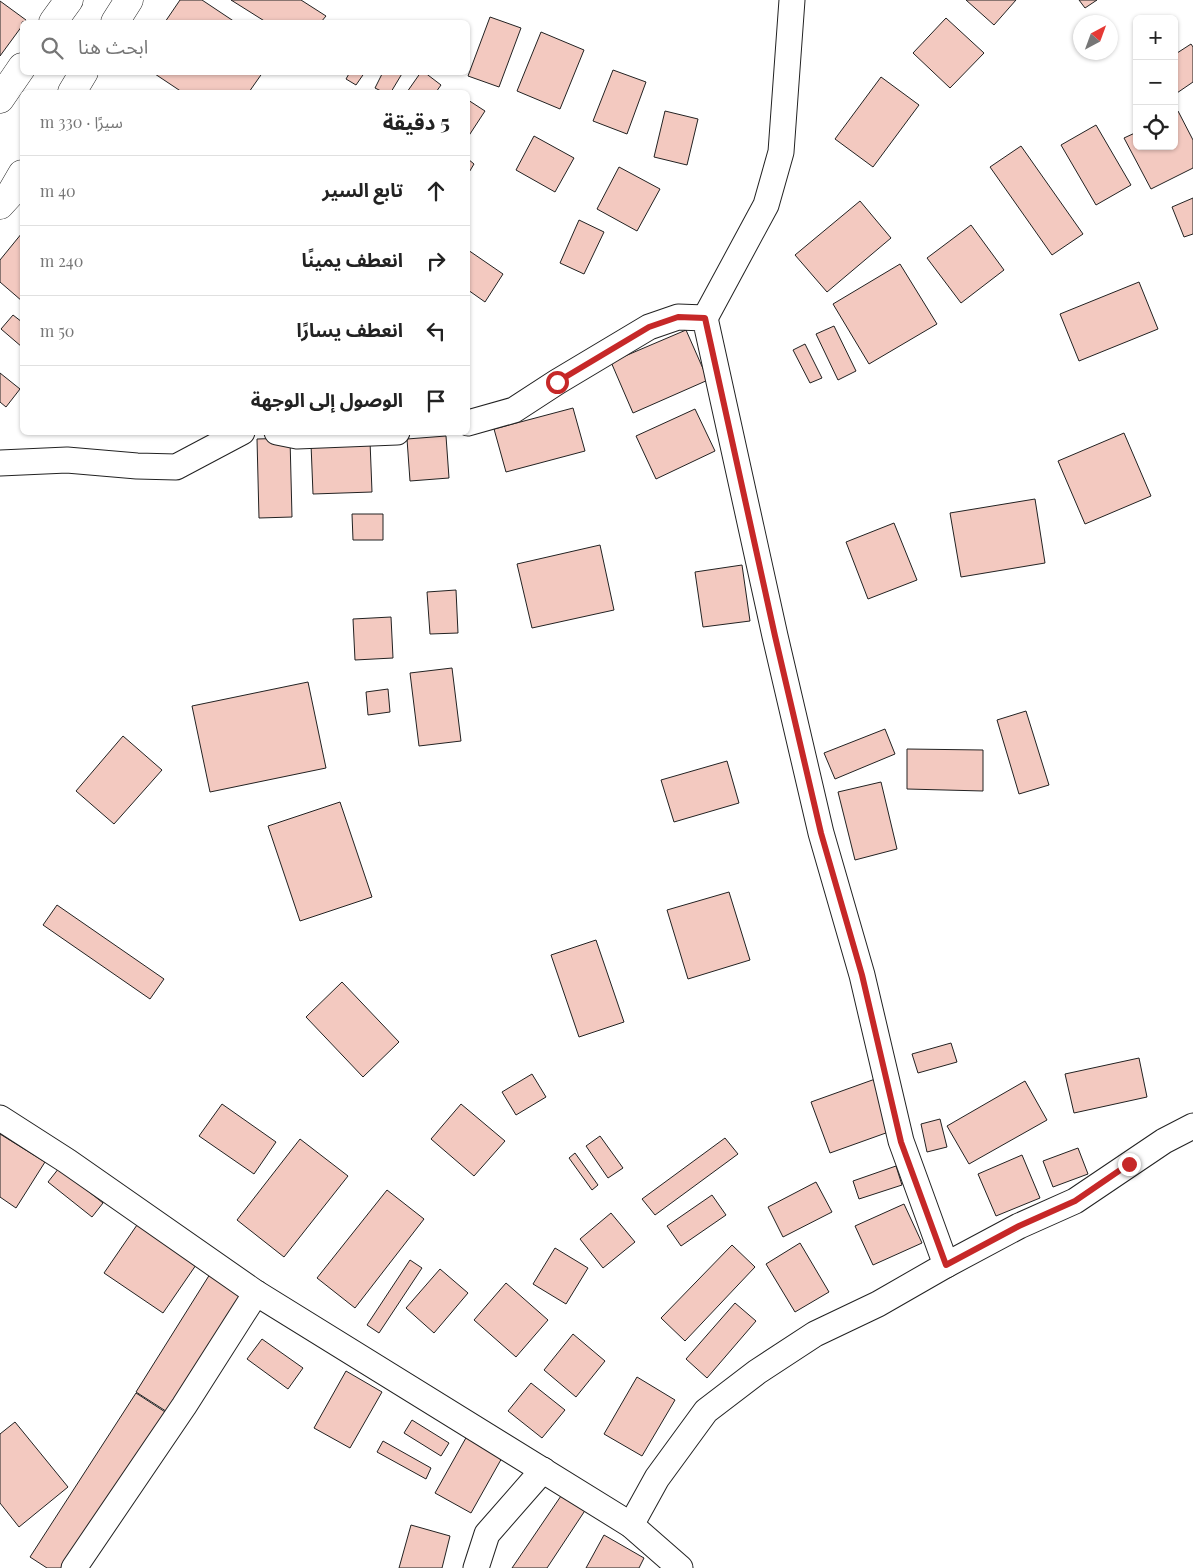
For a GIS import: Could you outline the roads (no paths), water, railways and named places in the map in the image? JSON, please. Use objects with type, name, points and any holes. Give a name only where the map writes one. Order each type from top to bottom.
[{"type":"street","points":[[55,20],[69,0]]},
{"type":"street","points":[[116,20],[128,0]]},
{"type":"street","points":[[792,0],[781,152],[766,205],[705,318],[775,636],[821,833],[862,975],[901,1142],[946,1265]]},
{"type":"street","points":[[0,99],[20,70]]},
{"type":"street","points":[[73,90],[82,75]]},
{"type":"street","points":[[0,206],[11,193],[20,177]]},
{"type":"street","points":[[470,422],[514,410],[649,327],[678,317],[705,318]]},
{"type":"street","points":[[0,463],[66,460],[176,467],[236,435]]},
{"type":"street","points":[[292,435],[322,435]]},
{"type":"street","points":[[0,1118],[67,1161],[256,1293],[631,1525],[680,1568]]},
{"type":"street","points":[[631,1525],[657,1478],[706,1411],[757,1372],[815,1334],[878,1304],[1019,1226],[1075,1201],[1164,1141],[1193,1126]]},
{"type":"street","points":[[74,1568],[184,1406],[256,1293]]},
{"type":"street","points":[[476,1568],[487,1534],[543,1470]]}]
